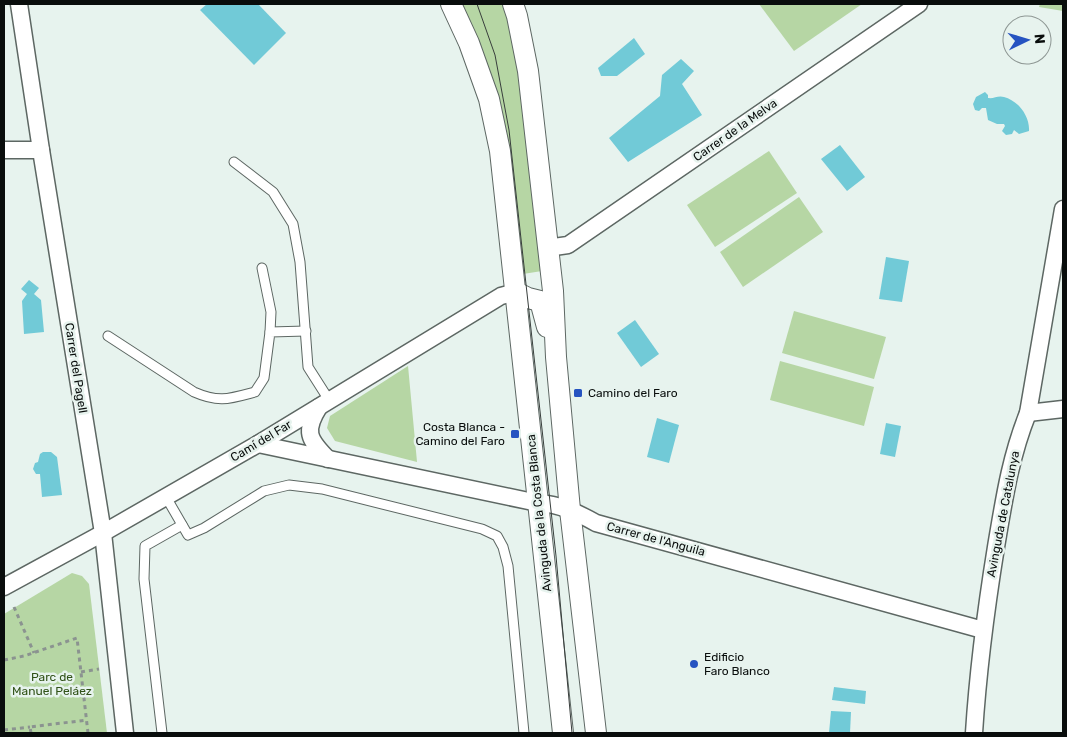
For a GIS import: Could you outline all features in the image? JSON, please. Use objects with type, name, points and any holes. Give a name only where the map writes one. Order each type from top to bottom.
[{"type":"street","name":"Carrer del Pagell","points":[[19,4],[102,533],[126,733]]},
{"type":"street","name":"Avinguda de la Costa Blanca","points":[[451,4],[469,43],[489,99],[500,151],[563,733]]},
{"type":"street","points":[[513,4],[528,71],[553,291],[556,357],[570,510],[596,733]]},
{"type":"street","name":"Carrer de la Melva","points":[[548,248],[568,245],[919,4]]},
{"type":"street","points":[[4,150],[41,150]]},
{"type":"street","name":"Avinguda de Catalunya","points":[[974,733],[983,630],[1009,468],[1028,413],[1063,209]]},
{"type":"street","points":[[516,292],[540,301],[556,357]]},
{"type":"street","name":"Camí del Far","points":[[4,587],[258,444],[501,296],[516,292]]},
{"type":"street","points":[[324,403],[310,421],[310,435],[315,446],[328,459]]},
{"type":"street","points":[[1028,413],[1063,410]]},
{"type":"street","name":"Carrer de l'Anguila","points":[[258,444],[538,503],[550,503],[596,522],[983,630]]},
{"type":"lane","points":[[234,162],[273,192],[293,224],[300,262],[308,367],[324,403]]},
{"type":"lane","points":[[108,336],[206,398],[224,400],[254,392],[264,378],[270,332],[271,312],[262,268]]},
{"type":"lane","points":[[270,332],[306,331]]},
{"type":"lane","points":[[166,497],[188,535],[204,528],[264,492],[288,485],[322,489],[482,529],[496,536],[503,548],[508,566],[524,733]]},
{"type":"lane","points":[[162,733],[144,579],[145,546],[182,525]]},
{"type":"path","points":[[14,608],[34,653]]},
{"type":"path","points":[[4,660],[34,653],[76,638],[88,733]]},
{"type":"path","points":[[81,672],[99,669]]},
{"type":"path","points":[[4,730],[87,720]]},
{"type":"path","points":[[30,727],[31,733]]},
{"type":"green space","points":[[459,4],[504,4],[517,49],[542,271],[523,274],[506,129],[499,99]]},
{"type":"green space","points":[[759,4],[862,4],[794,51]]},
{"type":"green space","points":[[1040,4],[1063,4],[1063,11],[1039,7]]},
{"type":"green space","points":[[769,151],[797,193],[715,247],[687,205]]},
{"type":"green space","points":[[799,197],[823,232],[743,287],[720,252]]},
{"type":"green space","points":[[794,311],[886,337],[874,379],[782,353]]},
{"type":"green space","points":[[780,361],[874,387],[864,426],[770,400]]},
{"type":"green space","points":[[408,366],[417,462],[335,441],[327,428],[330,416]]},
{"type":"green space","name":"Parc de Manuel Peláez","points":[[72,573],[82,576],[89,584],[107,733],[4,733],[4,614]]},
{"type":"water","points":[[207,4],[258,4],[286,33],[254,65],[200,10]]},
{"type":"water","points":[[634,38],[645,54],[617,76],[601,76],[598,68]]},
{"type":"water","points":[[681,59],[694,71],[682,84],[702,115],[628,162],[609,138],[660,96],[662,75]]},
{"type":"water","points":[[985,92],[988,98],[1004,97],[1019,106],[1028,120],[1029,131],[1019,134],[1014,130],[1012,134],[1006,135],[1002,131],[1005,126],[1004,124],[997,124],[988,120],[986,108],[982,108],[979,111],[975,110],[973,104],[976,97]]},
{"type":"water","points":[[840,145],[865,177],[847,191],[821,159]]},
{"type":"water","points":[[886,257],[909,261],[902,302],[879,299]]},
{"type":"water","points":[[29,280],[39,288],[34,294],[41,300],[44,332],[24,334],[22,301],[27,294],[21,289]]},
{"type":"water","points":[[635,320],[659,354],[641,367],[617,333]]},
{"type":"water","points":[[657,418],[679,425],[669,463],[647,457]]},
{"type":"water","points":[[886,423],[901,426],[895,457],[880,454]]},
{"type":"water","points":[[51,452],[57,457],[62,495],[42,497],[40,474],[36,474],[33,469],[35,463],[38,462],[40,454]]},
{"type":"water","points":[[834,687],[866,691],[865,704],[832,700]]},
{"type":"water","points":[[831,711],[851,712],[850,733],[829,733]]},
{"type":"tram line","points":[[477,4],[495,55],[509,130],[556,556],[572,733]]},
{"type":"place","name":"Camino del Faro","points":[[578,393]]},
{"type":"place","name":"Costa Blanca - Camino del Faro","points":[[515,434]]},
{"type":"place","name":"Edificio Faro Blanco","points":[[694,664]]}]
